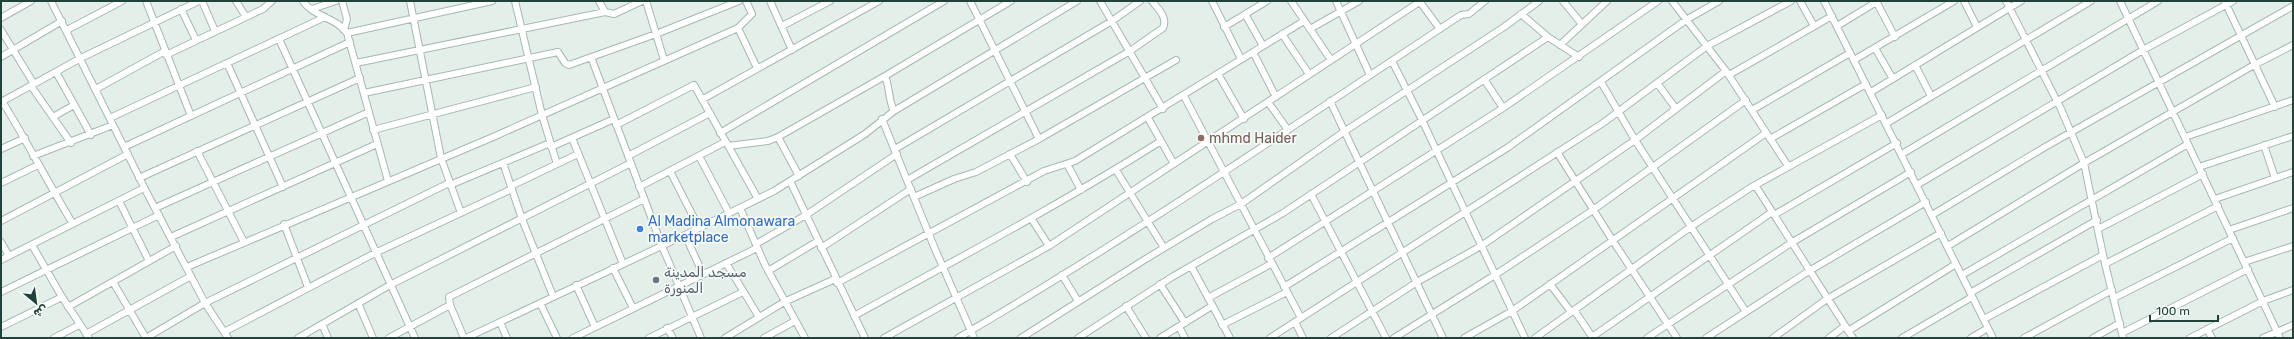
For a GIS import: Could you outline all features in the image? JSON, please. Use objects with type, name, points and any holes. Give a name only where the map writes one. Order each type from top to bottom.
[{"type":"street","points":[[1,18],[30,1]]},
{"type":"street","points":[[51,1],[81,58],[144,188],[205,303],[228,338]]},
{"type":"street","points":[[67,30],[122,1]]},
{"type":"street","points":[[146,1],[191,116]]},
{"type":"street","points":[[72,224],[38,165],[25,138],[1,101],[81,58],[180,9],[200,1],[216,31]]},
{"type":"street","points":[[236,1],[246,17]]},
{"type":"street","points":[[96,89],[166,53],[263,9],[272,1]]},
{"type":"street","points":[[302,1],[346,31],[492,1]]},
{"type":"street","points":[[312,9],[336,1]]},
{"type":"street","points":[[342,1],[347,19],[346,31],[388,181]]},
{"type":"street","points":[[410,1],[431,115],[441,158],[449,184],[461,213]]},
{"type":"street","points":[[515,1],[542,115],[557,164]]},
{"type":"street","points":[[599,1],[605,12]]},
{"type":"street","points":[[356,63],[605,12],[614,14],[642,1]]},
{"type":"street","points":[[646,1],[664,60]]},
{"type":"street","points":[[364,93],[559,52],[565,64],[569,65],[656,34],[739,1]]},
{"type":"street","points":[[187,267],[284,224],[542,115],[738,28],[752,14],[746,1]]},
{"type":"street","points":[[770,1],[792,50]]},
{"type":"street","points":[[782,26],[830,1]]},
{"type":"street","points":[[703,99],[879,1]]},
{"type":"street","points":[[720,133],[944,1]]},
{"type":"street","points":[[970,1],[1039,139]]},
{"type":"street","points":[[640,187],[699,156],[726,144],[768,141],[778,137],[885,76],[1011,1]]},
{"type":"street","points":[[644,198],[452,295],[448,299],[465,338],[662,246],[758,199],[799,176],[865,134],[894,111],[1077,1]]},
{"type":"street","points":[[1100,1],[1163,108]]},
{"type":"street","points":[[573,338],[726,263],[757,246],[806,215],[896,152],[1112,20],[1140,1]]},
{"type":"street","points":[[908,180],[1130,51],[1164,27],[1162,14],[1152,1]]},
{"type":"street","points":[[1212,1],[1241,59]]},
{"type":"street","points":[[1224,27],[1266,1]]},
{"type":"street","points":[[1291,1],[1331,60]]},
{"type":"street","points":[[1336,1],[1370,75]]},
{"type":"street","points":[[1310,29],[1341,13],[1359,1]]},
{"type":"street","points":[[958,338],[1062,275],[1224,173],[1440,29],[1461,16],[1469,14],[1485,1]]},
{"type":"street","points":[[1021,338],[1028,336],[1078,301],[1164,248],[1241,204],[1345,131],[1522,14],[1539,1]]},
{"type":"street","points":[[1563,1],[1581,23]]},
{"type":"street","points":[[1560,45],[1581,23],[1607,1]]},
{"type":"street","points":[[1268,258],[1503,108],[1579,57],[1658,1]]},
{"type":"street","points":[[1672,1],[1728,73],[1788,166]]},
{"type":"street","points":[[1222,325],[1286,289],[1340,252],[1513,144],[1686,20],[1719,1]]},
{"type":"street","points":[[1270,338],[1403,252],[1466,214],[1619,112],[1707,46],[1790,1]]},
{"type":"street","points":[[1800,1],[1814,26]]},
{"type":"street","points":[[1824,1],[1887,123],[1993,338]]},
{"type":"street","points":[[1837,26],[1877,1],[1895,37]]},
{"type":"street","points":[[1854,60],[1954,1]]},
{"type":"street","points":[[1964,1],[1977,27]]},
{"type":"street","points":[[2006,1],[2071,132],[2084,163],[2093,199],[2105,264],[2123,336],[2248,269]]},
{"type":"street","points":[[1870,92],[2021,1]]},
{"type":"street","points":[[1887,123],[2025,38],[2090,1]]},
{"type":"street","points":[[2120,1],[2280,338]]},
{"type":"street","points":[[1902,154],[2158,1]]},
{"type":"street","points":[[1917,185],[2143,50],[2225,3],[2233,1]]},
{"type":"street","points":[[884,338],[1049,246],[1420,2],[1440,29]]},
{"type":"street","points":[[2225,3],[2275,107]]},
{"type":"street","points":[[1932,215],[2071,132],[2293,6]]},
{"type":"street","points":[[180,9],[196,40]]},
{"type":"street","points":[[1245,14],[1263,46]]},
{"type":"street","points":[[1522,14],[1548,37],[1579,57]]},
{"type":"street","points":[[1331,338],[1417,282],[1481,246],[1635,140],[1728,73],[1832,16]]},
{"type":"street","points":[[110,118],[325,17]]},
{"type":"street","points":[[1,57],[62,21]]},
{"type":"street","points":[[725,338],[784,302],[836,281],[1027,182],[1044,171],[1067,164],[1148,118],[1304,21]]},
{"type":"street","points":[[738,28],[757,68]]},
{"type":"street","points":[[1,30],[32,85],[71,143]]},
{"type":"street","points":[[1282,34],[1309,74]]},
{"type":"street","points":[[1078,338],[1160,284],[1254,231],[1548,37]]},
{"type":"street","points":[[279,39],[337,162],[375,253],[416,338]]},
{"type":"street","points":[[124,147],[350,42]]},
{"type":"street","points":[[1948,246],[2084,163],[2254,65],[2293,45]]},
{"type":"street","points":[[1875,48],[1893,79]]},
{"type":"street","points":[[1253,52],[1276,97]]},
{"type":"street","points":[[1752,110],[1850,53]]},
{"type":"street","points":[[591,57],[662,246],[701,338]]},
{"type":"street","points":[[914,197],[954,179],[976,172],[1039,139],[1146,79],[1176,60]]},
{"type":"street","points":[[1392,61],[1408,90],[1450,182],[1525,338]]},
{"type":"street","points":[[227,63],[283,187]]},
{"type":"street","points":[[1915,65],[1931,96]]},
{"type":"street","points":[[56,72],[92,135]]},
{"type":"street","points":[[1218,74],[1244,119]]},
{"type":"street","points":[[885,76],[888,86],[888,98],[894,111]]},
{"type":"street","points":[[140,178],[360,78]]},
{"type":"street","points":[[1484,79],[1503,108]]},
{"type":"street","points":[[1601,82],[1635,140],[1674,197],[1746,312]]},
{"type":"street","points":[[1658,84],[1676,109]]},
{"type":"street","points":[[1464,338],[1471,336],[1512,311],[1674,197],[1768,136],[1866,84]]},
{"type":"street","points":[[113,282],[146,338],[205,303],[296,256],[449,184],[615,122],[691,86],[696,87],[726,144],[758,199]]},
{"type":"street","points":[[373,130],[536,87]]},
{"type":"street","points":[[1184,96],[1271,264],[1286,289],[1303,338]]},
{"type":"street","points":[[1394,338],[1495,275],[1593,210],[1746,100]]},
{"type":"street","points":[[2185,137],[2293,100]]},
{"type":"street","points":[[1330,101],[1444,338]]},
{"type":"street","points":[[1268,102],[1288,130]]},
{"type":"street","points":[[53,117],[74,105]]},
{"type":"street","points":[[155,208],[369,112]]},
{"type":"street","points":[[628,156],[710,112]]},
{"type":"street","points":[[1535,338],[1692,226],[1755,185],[1882,115]]},
{"type":"street","points":[[1148,118],[1174,164]]},
{"type":"street","points":[[882,119],[942,267],[974,338]]},
{"type":"street","points":[[34,156],[92,135],[113,125]]},
{"type":"street","points":[[2199,167],[2293,136]]},
{"type":"street","points":[[778,137],[799,176]]},
{"type":"street","points":[[1,149],[25,138]]},
{"type":"street","points":[[572,138],[589,184],[623,264]]},
{"type":"street","points":[[854,316],[1081,190],[1116,170],[1161,141]]},
{"type":"street","points":[[1550,284],[1592,337],[1773,213],[1897,143]]},
{"type":"street","points":[[171,238],[377,144]]},
{"type":"street","points":[[1962,275],[2188,144]]},
{"type":"street","points":[[2264,145],[2275,178]]},
{"type":"street","points":[[197,151],[244,242]]},
{"type":"street","points":[[1557,152],[1677,338]]},
{"type":"street","points":[[1,221],[53,192],[128,154]]},
{"type":"street","points":[[224,332],[375,253],[461,213],[578,154]]},
{"type":"street","points":[[1010,154],[1027,182]]},
{"type":"street","points":[[699,156],[729,213]]},
{"type":"street","points":[[503,163],[522,219],[554,296]]},
{"type":"street","points":[[298,338],[390,285],[631,163]]},
{"type":"street","points":[[1067,164],[1081,190]]},
{"type":"street","points":[[1,183],[38,165]]},
{"type":"street","points":[[1116,170],[1164,248]]},
{"type":"street","points":[[670,171],[699,228]]},
{"type":"street","points":[[1647,338],[1730,285],[1791,243],[1911,172]]},
{"type":"street","points":[[2215,199],[2293,172]]},
{"type":"street","points":[[2098,229],[2202,174]]},
{"type":"street","points":[[790,181],[836,281],[865,338]]},
{"type":"street","points":[[1755,185],[1853,338]]},
{"type":"street","points":[[1,260],[144,188]]},
{"type":"street","points":[[821,248],[911,189]]},
{"type":"street","points":[[1311,194],[1371,312],[1386,338]]},
{"type":"street","points":[[118,201],[149,261]]},
{"type":"street","points":[[1706,338],[1809,271],[1926,202]]},
{"type":"street","points":[[2105,264],[2218,206]]},
{"type":"street","points":[[740,208],[768,271],[805,338]]},
{"type":"street","points":[[2230,230],[2293,208]]},
{"type":"street","points":[[1,292],[47,271],[159,215]]},
{"type":"street","points":[[1031,218],[1049,246]]},
{"type":"street","points":[[1902,338],[2097,220]]},
{"type":"street","points":[[284,224],[308,287]]},
{"type":"street","points":[[1773,338],[1827,299],[1941,233]]},
{"type":"street","points":[[685,235],[703,274]]},
{"type":"street","points":[[2114,298],[2233,238]]},
{"type":"street","points":[[768,271],[818,241]]},
{"type":"street","points":[[1,242],[9,256]]},
{"type":"street","points":[[32,244],[68,308],[87,336],[191,276]]},
{"type":"street","points":[[68,308],[176,246]]},
{"type":"street","points":[[2244,262],[2293,246]]},
{"type":"street","points":[[1984,319],[2103,255]]},
{"type":"street","points":[[726,263],[759,317]]},
{"type":"street","points":[[1208,298],[1271,264]]},
{"type":"street","points":[[1829,338],[1956,264]]},
{"type":"street","points":[[1191,266],[1230,338]]},
{"type":"street","points":[[614,268],[633,308]]},
{"type":"street","points":[[1062,275],[1078,301]]},
{"type":"street","points":[[1160,284],[1182,325],[1185,338]]},
{"type":"street","points":[[576,285],[595,327]]},
{"type":"street","points":[[2024,338],[2112,290]]},
{"type":"street","points":[[2190,338],[2263,300],[2293,290]]},
{"type":"street","points":[[649,338],[691,316],[743,292]]},
{"type":"street","points":[[1,327],[62,297]]},
{"type":"street","points":[[358,303],[373,338]]},
{"type":"street","points":[[540,303],[557,338]]},
{"type":"street","points":[[389,338],[450,305]]},
{"type":"street","points":[[1126,306],[1146,338]]},
{"type":"street","points":[[1160,338],[1212,306]]},
{"type":"street","points":[[764,338],[795,321]]},
{"type":"street","points":[[500,322],[507,338]]},
{"type":"street","points":[[2093,338],[2120,323]]},
{"type":"street","points":[[322,324],[328,338]]},
{"type":"street","points":[[54,338],[79,325]]},
{"type":"street","points":[[2263,338],[2293,325]]},
{"type":"street","points":[[667,328],[673,338]]},
{"type":"street","points":[[1971,338],[1988,328]]},
{"type":"street","points":[[2207,329],[2212,338]]},
{"type":"street","points":[[587,331],[590,338]]},
{"type":"place","name":"mhmd Haider","points":[[1201,138]]},
{"type":"place","name":"Al Madina Almonawara marketplace","points":[[640,229]]},
{"type":"place","name":"مسجد المدينة المنورة","points":[[656,280]]}]
